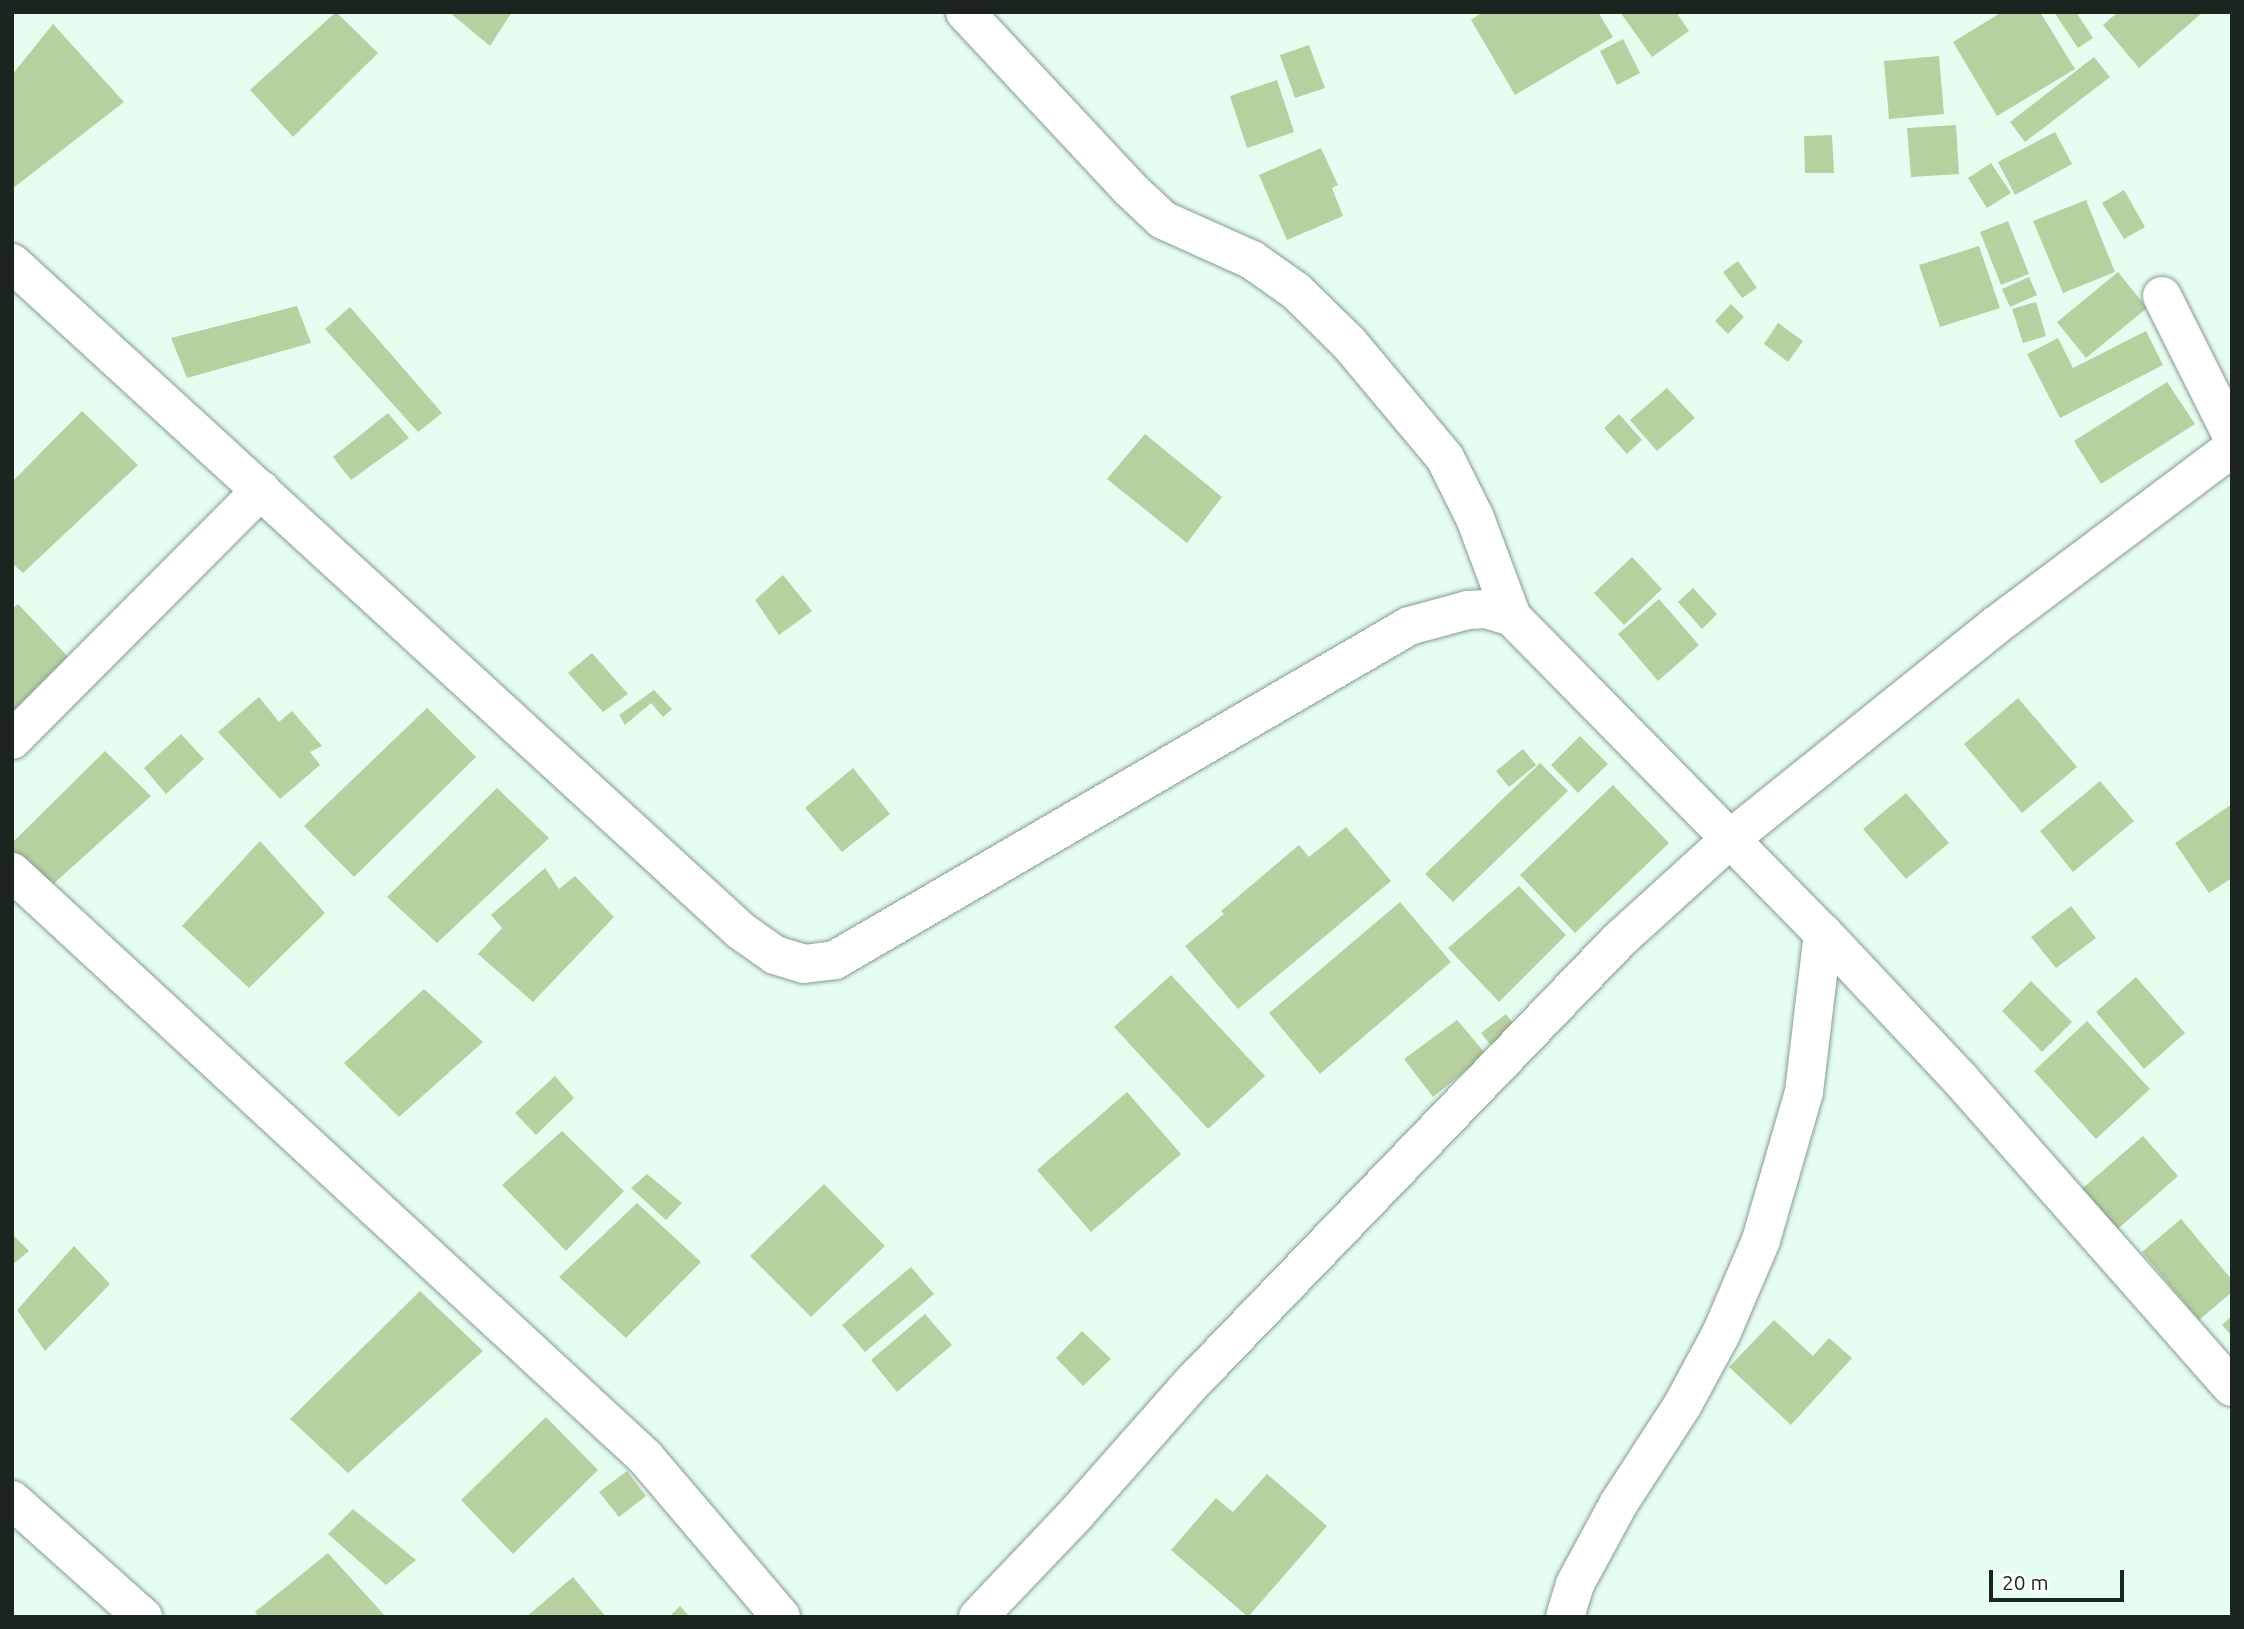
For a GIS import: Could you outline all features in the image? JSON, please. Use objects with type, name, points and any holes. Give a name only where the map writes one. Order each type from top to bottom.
[{"type":"street","points":[[965,12],[1130,189],[1163,220],[1252,260],[1296,291],[1349,343],[1445,458],[1475,518],[1512,617],[1823,933],[1961,1080],[2232,1387]]},
{"type":"street","points":[[12,263],[741,931],[775,955],[804,964],[835,960],[1409,626],[1468,610],[1486,609],[1512,617]]},
{"type":"street","points":[[2162,296],[2232,436]]},
{"type":"street","points":[[978,1617],[1075,1515],[1191,1384],[1608,951],[1729,840],[1995,626],[2232,448]]},
{"type":"street","points":[[12,740],[261,490]]},
{"type":"street","points":[[12,872],[645,1457],[781,1617]]},
{"type":"street","points":[[1565,1617],[1575,1584],[1619,1503],[1682,1406],[1721,1334],[1761,1240],[1804,1092],[1823,933]]},
{"type":"street","points":[[12,1500],[143,1617]]},
{"type":"building","points":[[336,12],[378,53],[293,137],[250,90]]},
{"type":"building","points":[[449,12],[512,12],[490,46]]},
{"type":"building","points":[[1483,12],[1598,12],[1613,37],[1515,95],[1471,20]]},
{"type":"building","points":[[1620,12],[1676,12],[1689,31],[1652,57]]},
{"type":"building","points":[[2002,12],[2040,12],[2075,69],[1997,116],[1953,42]]},
{"type":"building","points":[[2054,12],[2076,12],[2093,38],[2078,48]]},
{"type":"building","points":[[2118,12],[2203,12],[2139,68],[2103,25]]},
{"type":"building","points":[[53,24],[124,102],[12,189],[12,75]]},
{"type":"building","points":[[1623,39],[1640,73],[1617,85],[1600,51]]},
{"type":"building","points":[[1309,45],[1325,88],[1295,98],[1280,55]]},
{"type":"building","points":[[1939,56],[1944,114],[1889,119],[1884,61]]},
{"type":"building","points":[[2094,57],[2110,77],[2025,142],[2010,122]]},
{"type":"building","points":[[1277,80],[1294,132],[1247,148],[1230,96]]},
{"type":"building","points":[[1956,125],[1959,174],[1911,177],[1907,128]]},
{"type":"building","points":[[2055,132],[2072,164],[2015,195],[1998,162]]},
{"type":"building","points":[[1832,135],[1834,173],[1805,173],[1804,136]]},
{"type":"building","points":[[1321,148],[1338,185],[1332,188],[1343,216],[1287,240],[1259,175]]},
{"type":"building","points":[[1991,163],[2011,193],[1987,208],[1968,178]]},
{"type":"building","points":[[2124,190],[2145,227],[2124,239],[2102,203]]},
{"type":"building","points":[[2086,200],[2115,272],[2063,293],[2033,221]]},
{"type":"building","points":[[2008,221],[2029,274],[2001,285],[1980,232]]},
{"type":"building","points":[[1979,246],[2000,308],[1940,327],[1919,265]]},
{"type":"building","points":[[1738,261],[1757,288],[1742,298],[1723,272]]},
{"type":"building","points":[[2118,272],[2147,308],[2086,358],[2057,322]]},
{"type":"building","points":[[2029,277],[2037,295],[2010,307],[2002,289]]},
{"type":"building","points":[[2036,302],[2046,336],[2023,343],[2012,309]]},
{"type":"building","points":[[1731,304],[1744,317],[1728,334],[1715,321]]},
{"type":"building","points":[[297,306],[311,343],[187,378],[171,338]]},
{"type":"building","points":[[350,307],[442,413],[418,432],[325,329]]},
{"type":"building","points":[[1778,323],[1803,341],[1788,362],[1764,344]]},
{"type":"building","points":[[2146,331],[2163,365],[2060,418],[2027,354],[2058,338],[2073,368]]},
{"type":"building","points":[[2167,382],[2195,424],[2101,484],[2074,441]]},
{"type":"building","points":[[1667,388],[1695,418],[1657,451],[1630,420]]},
{"type":"building","points":[[82,411],[138,465],[23,573],[12,563],[12,482]]},
{"type":"building","points":[[388,413],[409,438],[351,480],[333,457]]},
{"type":"building","points":[[1619,414],[1642,440],[1627,454],[1604,428]]},
{"type":"building","points":[[1145,434],[1222,497],[1187,543],[1107,479]]},
{"type":"building","points":[[1632,557],[1662,589],[1624,625],[1594,593]]},
{"type":"building","points":[[783,575],[812,611],[779,635],[755,600]]},
{"type":"building","points":[[1693,588],[1717,614],[1702,629],[1678,602]]},
{"type":"building","points":[[1659,599],[1699,645],[1658,681],[1618,634]]},
{"type":"building","points":[[18,604],[75,664],[12,736],[12,609]]},
{"type":"building","points":[[592,653],[628,694],[603,712],[568,673]]},
{"type":"building","points":[[654,690],[672,709],[663,717],[651,703],[625,725],[619,715]]},
{"type":"building","points":[[259,697],[279,722],[292,711],[322,746],[310,752],[320,765],[280,799],[218,732]]},
{"type":"building","points":[[2018,698],[2077,767],[2022,813],[1964,744]]},
{"type":"building","points":[[427,708],[476,757],[354,877],[304,826]]},
{"type":"building","points":[[181,734],[204,759],[166,794],[144,768]]},
{"type":"building","points":[[1580,736],[1608,764],[1578,793],[1551,765]]},
{"type":"building","points":[[1523,749],[1536,765],[1509,787],[1496,771]]},
{"type":"building","points":[[105,751],[151,796],[51,886],[12,851],[12,843]]},
{"type":"building","points":[[1540,763],[1568,791],[1453,902],[1425,874]]},
{"type":"building","points":[[853,768],[890,814],[842,852],[805,808]]},
{"type":"building","points":[[2100,781],[2134,821],[2073,872],[2040,831]]},
{"type":"building","points":[[1613,785],[1669,843],[1575,933],[1520,875]]},
{"type":"building","points":[[497,788],[549,838],[437,943],[387,897]]},
{"type":"building","points":[[1906,793],[1949,843],[1906,879],[1863,829]]},
{"type":"building","points":[[2232,804],[2232,878],[2209,893],[2175,843]]},
{"type":"building","points":[[1346,827],[1391,881],[1238,1009],[1185,946],[1224,914],[1221,911],[1299,845],[1309,857]]},
{"type":"building","points":[[260,841],[325,913],[249,988],[182,926]]},
{"type":"building","points":[[545,868],[559,889],[575,876],[614,917],[533,1002],[478,954],[502,928],[491,915]]},
{"type":"building","points":[[1519,886],[1566,935],[1499,1002],[1448,948]]},
{"type":"building","points":[[1400,902],[1451,962],[1320,1074],[1269,1013]]},
{"type":"building","points":[[2071,906],[2096,938],[2056,968],[2031,937]]},
{"type":"building","points":[[1171,975],[1265,1076],[1208,1129],[1114,1027]]},
{"type":"building","points":[[2136,977],[2185,1033],[2144,1069],[2096,1012]]},
{"type":"building","points":[[2031,981],[2072,1022],[2042,1052],[2002,1011]]},
{"type":"building","points":[[424,989],[483,1042],[399,1117],[344,1063]]},
{"type":"building","points":[[1506,1014],[1522,1036],[1497,1053],[1481,1033]]},
{"type":"building","points":[[1457,1020],[1486,1054],[1433,1097],[1404,1059]]},
{"type":"building","points":[[2087,1021],[2150,1089],[2096,1139],[2034,1071]]},
{"type":"building","points":[[555,1076],[574,1098],[536,1135],[515,1113]]},
{"type":"building","points":[[1127,1092],[1181,1154],[1091,1232],[1037,1170]]},
{"type":"building","points":[[562,1131],[624,1191],[566,1251],[502,1185]]},
{"type":"building","points":[[2143,1136],[2178,1176],[2112,1234],[2077,1193]]},
{"type":"building","points":[[647,1174],[682,1203],[666,1220],[631,1188]]},
{"type":"building","points":[[824,1184],[885,1246],[811,1317],[750,1256]]},
{"type":"building","points":[[637,1203],[701,1262],[626,1338],[559,1277]]},
{"type":"building","points":[[2181,1219],[2232,1280],[2232,1292],[2199,1320],[2142,1252]]},
{"type":"building","points":[[12,1234],[29,1251],[12,1265]]},
{"type":"building","points":[[74,1246],[110,1284],[45,1351],[17,1310]]},
{"type":"building","points":[[911,1267],[934,1294],[865,1352],[842,1325]]},
{"type":"building","points":[[420,1291],[483,1351],[348,1473],[290,1419]]},
{"type":"building","points":[[925,1314],[952,1345],[897,1392],[871,1360]]},
{"type":"building","points":[[2232,1316],[2232,1336],[2222,1325]]},
{"type":"building","points":[[1774,1320],[1813,1356],[1829,1338],[1852,1358],[1791,1425],[1729,1367]]},
{"type":"building","points":[[1082,1331],[1111,1359],[1083,1386],[1056,1358]]},
{"type":"building","points":[[546,1417],[598,1470],[513,1554],[461,1500]]},
{"type":"building","points":[[627,1471],[646,1496],[619,1517],[599,1492]]},
{"type":"building","points":[[1267,1474],[1327,1526],[1248,1617],[1171,1550],[1216,1498],[1233,1512]]},
{"type":"building","points":[[353,1509],[416,1560],[386,1585],[328,1534]]},
{"type":"building","points":[[328,1553],[386,1617],[259,1617],[255,1612]]},
{"type":"building","points":[[573,1577],[606,1617],[526,1617]]},
{"type":"building","points":[[680,1606],[690,1617],[669,1617]]}]
